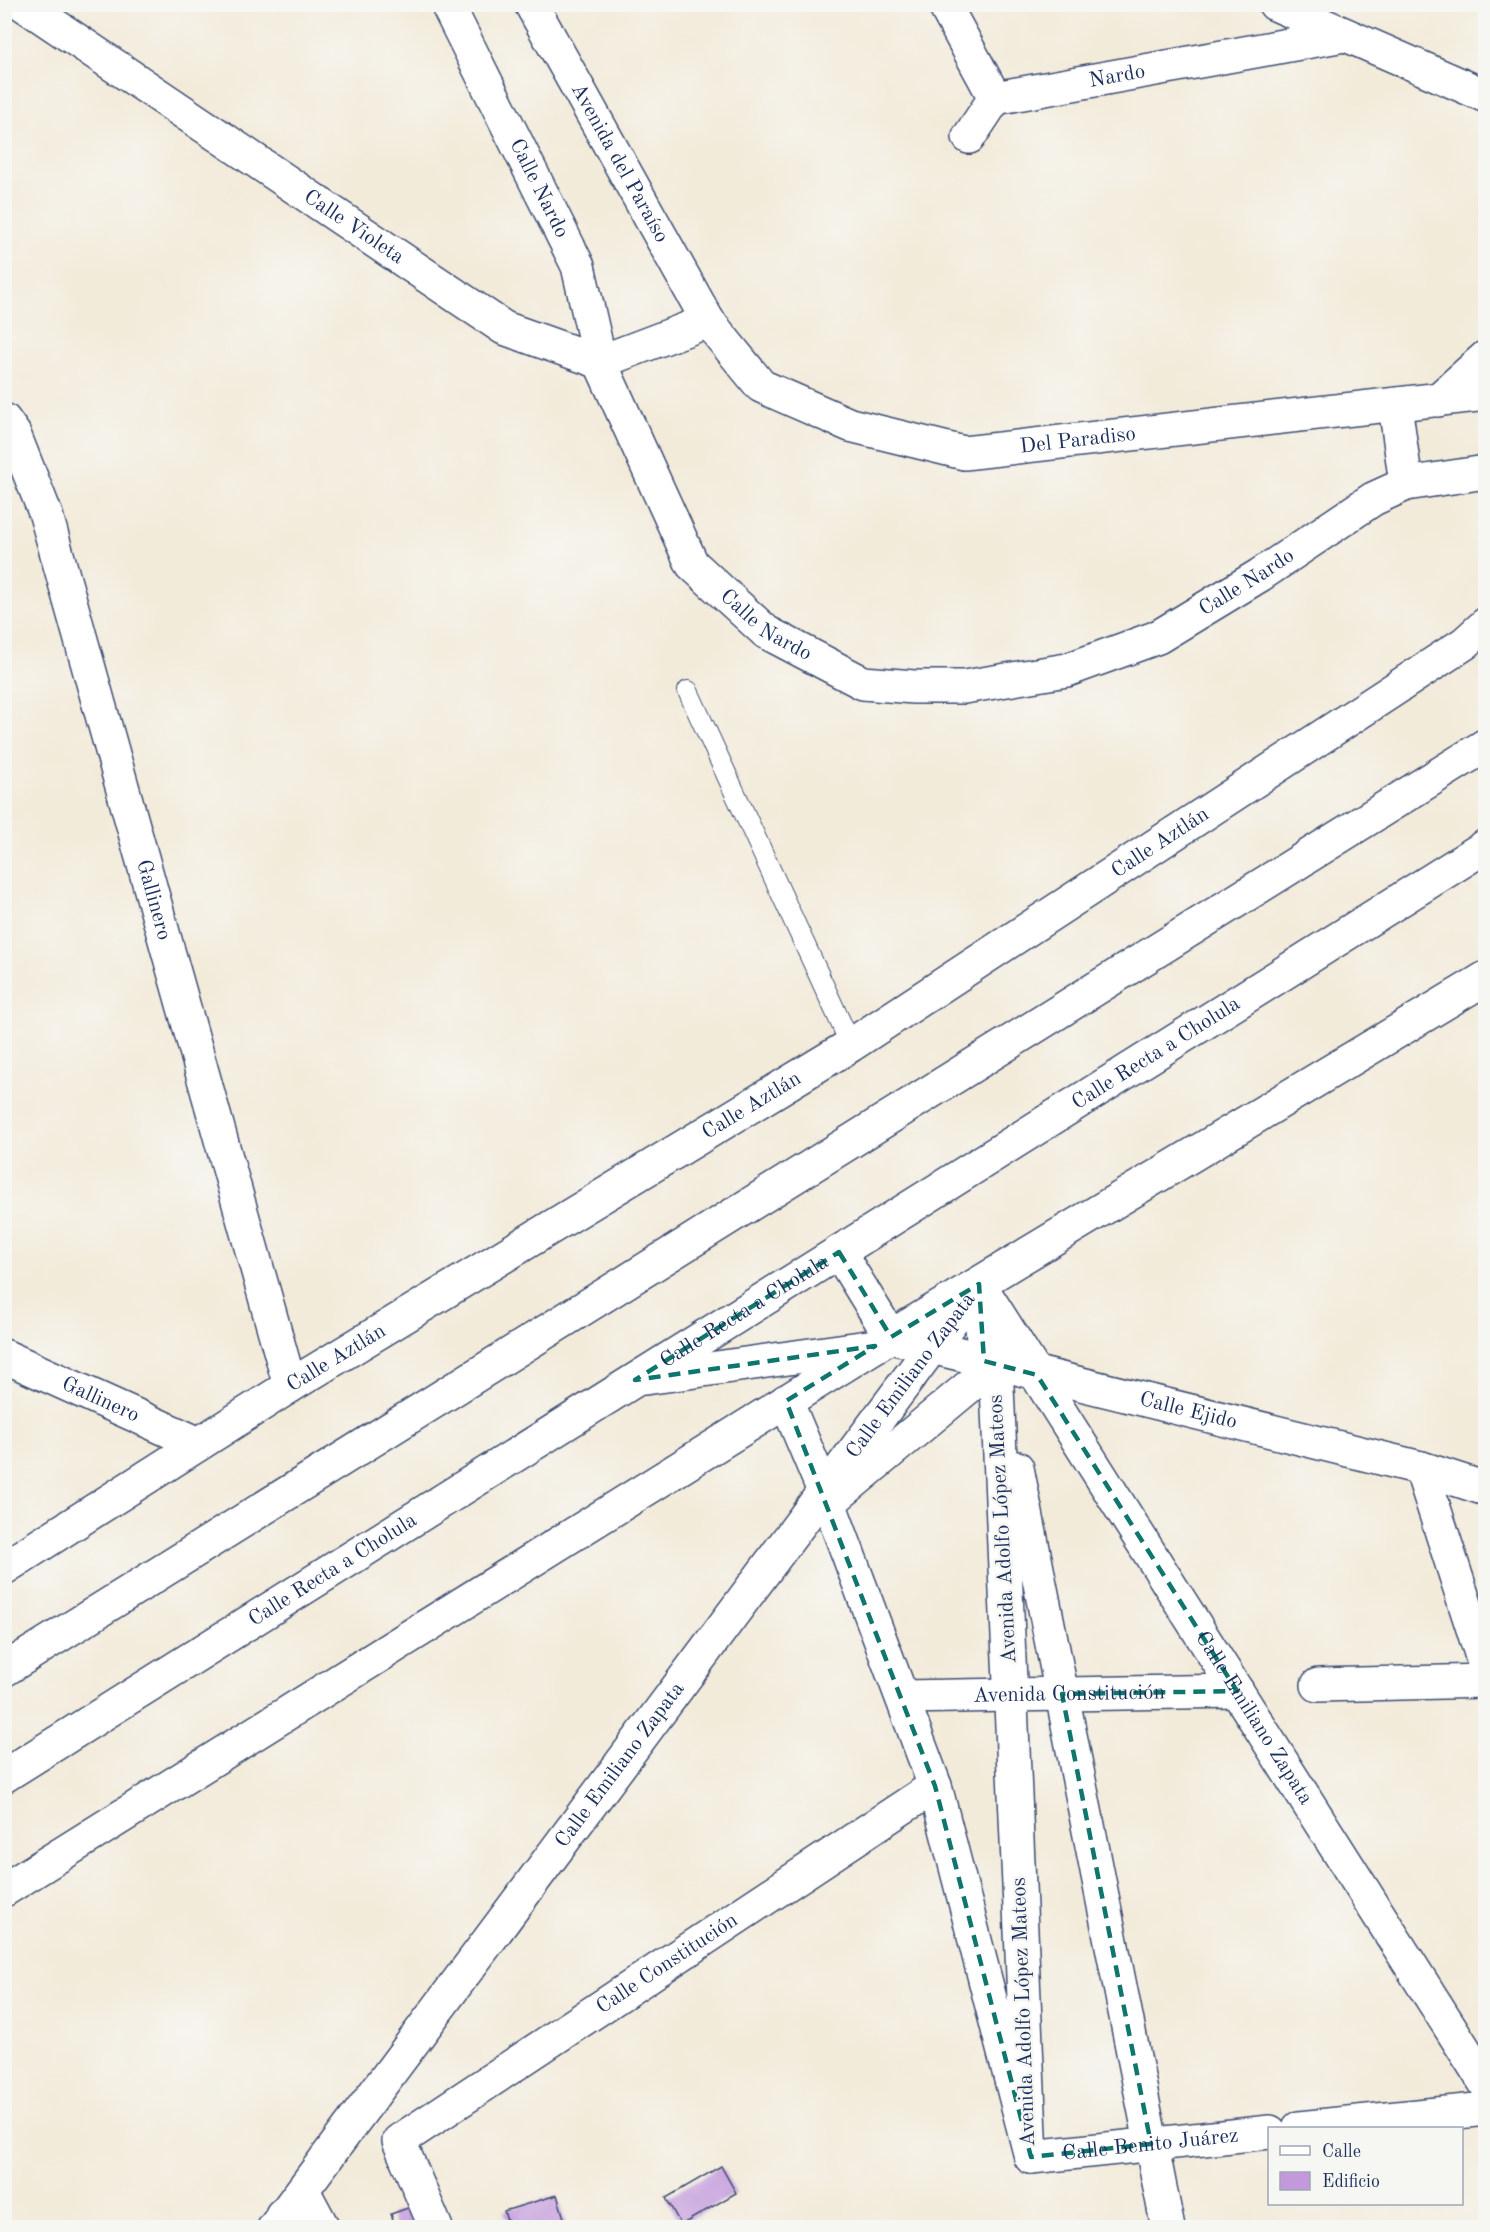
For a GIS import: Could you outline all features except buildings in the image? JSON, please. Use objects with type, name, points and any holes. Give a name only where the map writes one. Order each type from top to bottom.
[{"type":"street","name":"Calle Violeta","points":[[23,4],[504,327],[600,363]]},
{"type":"street","name":"Calle Nardo","points":[[447,4],[578,266],[600,363],[692,564],[765,632],[863,683],[914,687],[964,687],[1067,670],[1158,637],[1260,575],[1373,499],[1406,484],[1485,472]]},
{"type":"street","name":"Avenida del Paraíso","points":[[531,4],[708,321]]},
{"type":"street","points":[[944,4],[995,98],[969,137]]},
{"type":"street","points":[[1275,4],[1485,96]]},
{"type":"street","name":"Nardo","points":[[995,98],[1344,35]]},
{"type":"street","points":[[600,363],[708,321]]},
{"type":"street","name":"Del Paradiso","points":[[708,321],[761,386],[849,424],[964,453],[1485,394]]},
{"type":"street","points":[[1438,400],[1485,357]]},
{"type":"street","points":[[1395,405],[1406,484]]},
{"type":"street","name":"Gallinero","points":[[4,420],[14,434],[46,515],[290,1386]]},
{"type":"street","name":"Calle Aztlán","points":[[4,1568],[290,1386],[850,1045],[1465,643],[1485,624]]},
{"type":"street","points":[[4,1670],[1485,745]]},
{"type":"street","name":"Calle Recta a Cholula","points":[[4,1776],[1485,846]]},
{"type":"street","points":[[4,1890],[883,1341],[1485,978]]},
{"type":"street","points":[[839,1252],[883,1341]]},
{"type":"street","name":"Calle Emiliano Zapata","points":[[282,2217],[826,1497],[980,1284],[1485,2084]]},
{"type":"street","name":"Avenida Adolfo López Mateos","points":[[980,1284],[990,1362],[1010,1695],[1031,2157]]},
{"type":"street","points":[[635,1380],[883,1341]]},
{"type":"street","name":"Calle Ejido","points":[[883,1341],[932,1348],[990,1362],[1421,1468],[1485,1489]]},
{"type":"street","name":"Gallinero","points":[[4,1356],[199,1444]]},
{"type":"street","points":[[826,1497],[990,1362]]},
{"type":"street","name":"Avenida Adolfo López Mateos","points":[[990,1362],[1062,1694],[1168,2228]]},
{"type":"street","name":"Avenida Adolfo López Mateos","points":[[786,1401],[826,1497],[935,1786],[1031,2157]]},
{"type":"street","points":[[1421,1468],[1485,1669]]},
{"type":"street","points":[[1318,1685],[1485,1681]]},
{"type":"street","name":"Avenida Constitución","points":[[903,1697],[1237,1691]]},
{"type":"street","name":"Calle Constitución","points":[[436,2228],[399,2141],[935,1786]]},
{"type":"street","points":[[1309,2127],[1485,2109]]},
{"type":"street","name":"Calle Benito Juárez","points":[[1031,2157],[1268,2132]]},
{"type":"street","points":[[282,2217],[323,2228]]},
{"type":"lane","points":[[688,691],[850,1045]]},
{"type":"highlighted area","points":[[839,1252],[891,1337],[979,1284],[984,1361],[1037,1375],[1237,1691],[1062,1694],[1151,2144],[1031,2157],[935,1786],[786,1401],[875,1346],[635,1380]]}]
